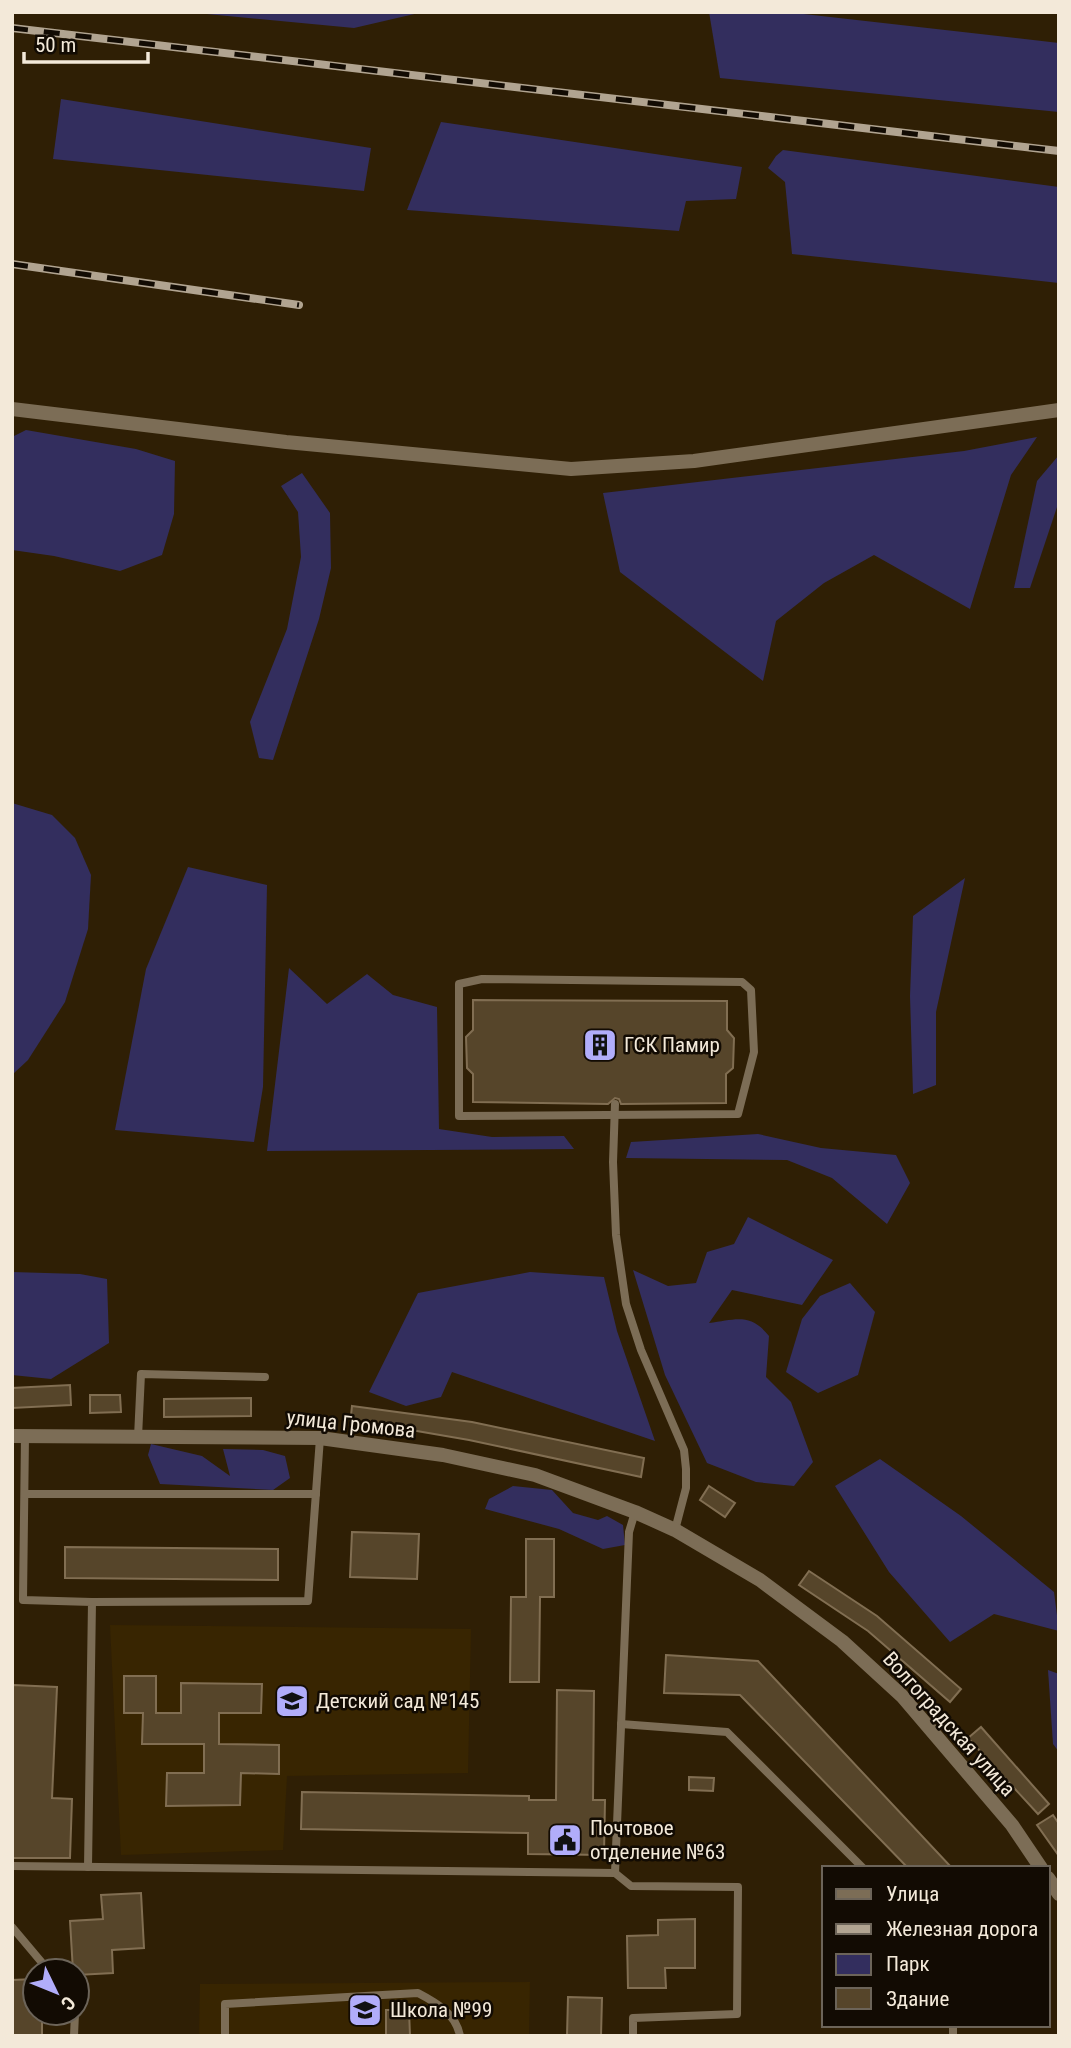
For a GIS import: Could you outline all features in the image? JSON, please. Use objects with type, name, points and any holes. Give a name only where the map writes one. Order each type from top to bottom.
[{"type":"street","points":[[12,409],[286,442],[571,469],[694,461],[1059,410]]},
{"type":"street","name":"улица Громова","points":[[19,1436],[320,1438],[443,1455],[535,1475],[635,1512]]},
{"type":"street","name":"Волгоградская улица","points":[[635,1512],[675,1530],[760,1580],[842,1641],[902,1696],[1004,1815],[1040,1866]]},
{"type":"lane","points":[[482,979],[742,982],[751,990],[754,1052],[738,1114],[615,1115],[459,1116],[459,984],[482,979]]},
{"type":"lane","points":[[615,1104],[613,1177],[616,1235],[626,1304],[641,1350],[684,1450],[686,1488],[675,1530]]},
{"type":"lane","points":[[138,1437],[141,1374],[265,1377]]},
{"type":"lane","points":[[19,1436],[24,1494],[23,1600],[92,1602],[309,1601],[320,1438]]},
{"type":"lane","points":[[24,1494],[316,1494]]},
{"type":"lane","points":[[615,1873],[629,1532],[635,1512]]},
{"type":"lane","points":[[88,1867],[92,1602]]},
{"type":"lane","points":[[621,1724],[727,1732],[861,1866]]},
{"type":"lane","points":[[12,1866],[615,1873],[631,1886],[738,1887],[737,2014],[633,2018],[633,2036]]},
{"type":"lane","points":[[12,1927],[37,1957]]},
{"type":"lane","points":[[225,2036],[225,2004],[418,1993],[448,2012],[460,2036]]},
{"type":"shaded area","name":"Детский сад №145","points":[[110,1625],[471,1629],[468,1773],[287,1776],[283,1850],[121,1855]]},
{"type":"shaded area","name":"Школа №99","points":[[530,1982],[529,2036],[199,2036],[200,1984]]},
{"type":"green space","points":[[186,12],[423,12],[354,28]]},
{"type":"green space","points":[[709,12],[786,12],[1059,43],[1059,112],[720,78]]},
{"type":"green space","points":[[61,99],[371,148],[364,191],[53,159]]},
{"type":"green space","points":[[441,122],[742,167],[736,199],[686,201],[679,231],[407,210]]},
{"type":"green space","points":[[783,150],[1059,187],[1059,283],[792,254],[785,182],[768,168]]},
{"type":"green space","points":[[26,430],[136,449],[175,461],[174,514],[162,555],[120,571],[54,556],[12,550],[12,437]]},
{"type":"green space","points":[[1037,437],[1011,475],[970,609],[874,555],[824,583],[776,621],[763,681],[620,572],[603,493],[964,451]]},
{"type":"green space","points":[[1059,455],[1059,501],[1030,588],[1014,588],[1037,481]]},
{"type":"green space","points":[[302,473],[330,513],[331,568],[319,619],[273,760],[259,758],[250,722],[287,629],[301,557],[298,512],[281,486]]},
{"type":"green space","points":[[12,803],[52,815],[75,838],[91,875],[88,929],[65,1002],[28,1060],[12,1075]]},
{"type":"green space","points":[[188,867],[267,885],[263,1087],[254,1142],[115,1130],[146,969]]},
{"type":"green space","points":[[965,878],[936,1012],[936,1085],[913,1094],[910,996],[913,916]]},
{"type":"green space","points":[[289,968],[327,1004],[367,974],[393,995],[437,1007],[439,1129],[492,1137],[564,1136],[574,1149],[267,1151]]},
{"type":"green space","points":[[758,1134],[821,1148],[896,1155],[910,1183],[887,1224],[832,1178],[787,1160],[626,1158],[631,1142]]},
{"type":"green space","points":[[748,1217],[833,1260],[802,1305],[732,1290],[709,1323],[742,1319],[755,1323],[769,1336],[766,1377],[791,1402],[813,1462],[794,1486],[756,1482],[707,1463],[665,1375],[633,1270],[668,1286],[696,1283],[707,1252],[734,1244]]},
{"type":"green space","points":[[12,1272],[80,1274],[107,1279],[109,1343],[51,1379],[12,1375]]},
{"type":"green space","points":[[530,1272],[604,1277],[617,1331],[655,1441],[452,1372],[441,1397],[406,1406],[369,1392],[418,1293]]},
{"type":"green space","points":[[850,1283],[875,1312],[858,1375],[818,1393],[786,1372],[802,1319],[820,1296]]},
{"type":"green space","points":[[151,1444],[202,1456],[230,1476],[223,1449],[263,1450],[285,1456],[290,1478],[273,1490],[160,1484],[148,1455]]},
{"type":"green space","points":[[880,1459],[961,1516],[1054,1592],[1059,1631],[994,1614],[950,1642],[889,1572],[835,1486]]},
{"type":"green space","points":[[513,1486],[552,1490],[573,1513],[598,1520],[607,1516],[623,1525],[625,1545],[603,1549],[559,1529],[485,1509],[489,1499]]},
{"type":"green space","points":[[1048,1670],[1059,1674],[1059,1752],[1053,1744]]},
{"type":"building","name":"ГСК Памир","points":[[473,1000],[727,1001],[727,1030],[734,1038],[733,1068],[726,1074],[726,1103],[621,1104],[619,1099],[615,1098],[608,1104],[473,1102],[473,1074],[467,1068],[466,1037],[473,1030]]},
{"type":"building","points":[[70,1385],[71,1405],[12,1408],[12,1388]]},
{"type":"building","points":[[90,1395],[120,1395],[121,1412],[90,1413]]},
{"type":"building","points":[[251,1398],[251,1416],[164,1417],[164,1399]]},
{"type":"building","points":[[352,1406],[472,1422],[644,1458],[641,1477],[469,1440],[411,1430],[350,1425]]},
{"type":"building","points":[[709,1486],[735,1503],[725,1517],[700,1500]]},
{"type":"building","points":[[352,1532],[419,1534],[417,1579],[350,1577]]},
{"type":"building","points":[[526,1539],[554,1539],[554,1597],[540,1597],[539,1682],[510,1682],[511,1597],[526,1597]]},
{"type":"building","points":[[65,1547],[278,1549],[278,1580],[65,1578]]},
{"type":"building","points":[[809,1571],[877,1616],[961,1689],[950,1702],[868,1631],[799,1585]]},
{"type":"building","points":[[666,1655],[758,1661],[950,1866],[906,1866],[740,1695],[664,1693]]},
{"type":"building","points":[[124,1676],[156,1676],[156,1713],[181,1713],[181,1683],[262,1684],[261,1713],[219,1713],[219,1744],[279,1745],[279,1774],[241,1773],[240,1805],[166,1806],[167,1773],[204,1773],[204,1744],[142,1744],[143,1713],[124,1713]]},
{"type":"building","points":[[13,1685],[57,1687],[52,1798],[72,1799],[70,1858],[12,1858]]},
{"type":"building","points":[[557,1690],[594,1691],[593,1800],[605,1800],[604,1855],[528,1854],[528,1833],[301,1829],[302,1792],[529,1796],[529,1800],[556,1800]]},
{"type":"building","points":[[981,1727],[1049,1804],[1038,1814],[968,1738]]},
{"type":"building","points":[[689,1777],[714,1778],[713,1791],[689,1790]]},
{"type":"building","points":[[1053,1815],[1059,1824],[1059,1856],[1037,1825]]},
{"type":"building","points":[[141,1893],[144,1948],[112,1950],[113,1973],[91,1974],[91,1957],[72,1957],[70,1921],[103,1919],[101,1895]]},
{"type":"building","points":[[695,1919],[695,1968],[665,1968],[666,1988],[628,1988],[627,1936],[658,1935],[658,1920]]},
{"type":"building","points":[[12,1980],[21,1980],[21,2027],[42,2027],[42,2036],[12,2036]]},
{"type":"building","points":[[568,1997],[602,1998],[601,2036],[567,2036]]},
{"type":"building","points":[[386,2010],[409,2010],[410,2036],[386,2036]]},
{"type":"railway","points":[[12,28],[1059,151]]},
{"type":"railway","points":[[12,264],[299,305]]},
{"type":"place","name":"ГСК Памир","points":[[600,1045]]},
{"type":"place","name":"Детский сад №145","points":[[292,1701]]},
{"type":"place","name":"Почтовое отделение №63","points":[[565,1840]]},
{"type":"place","name":"Школа №99","points":[[365,2010]]}]
